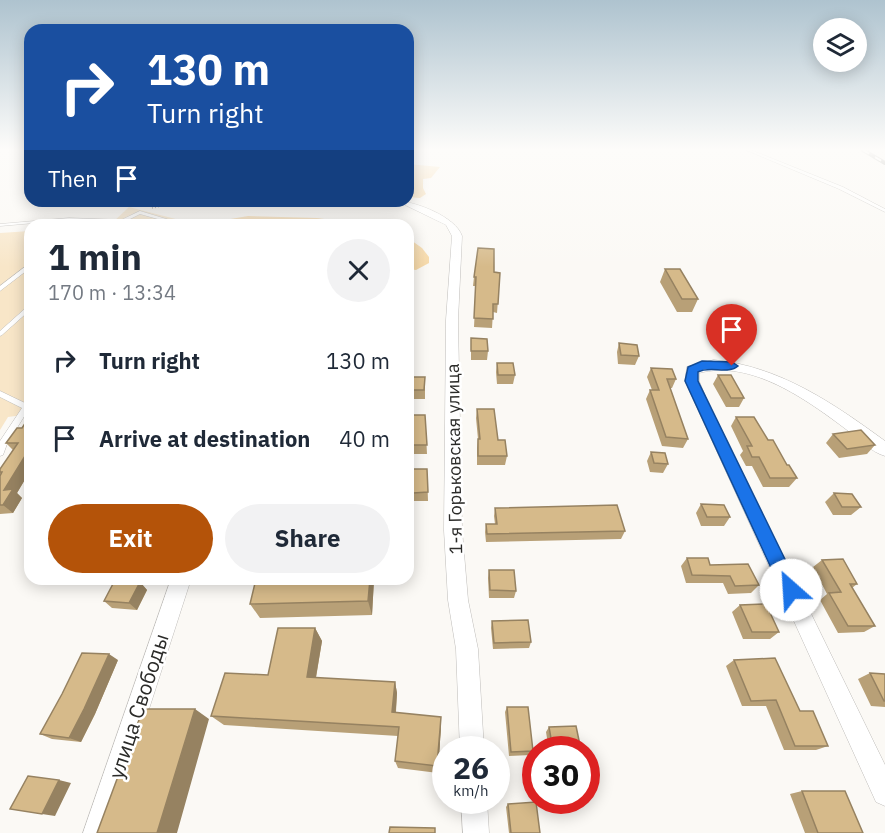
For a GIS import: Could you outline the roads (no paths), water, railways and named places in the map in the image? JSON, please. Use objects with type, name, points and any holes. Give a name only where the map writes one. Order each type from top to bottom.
[{"type":"street","name":"1-я Горьковская улица","points":[[414,207],[449,223],[455,229],[457,237],[452,320],[453,530],[458,600],[467,649],[471,736]]},
{"type":"street","points":[[885,450],[812,398],[778,381],[732,366],[702,365],[692,370],[692,381],[702,405],[885,793]]},
{"type":"street","name":"улица Свободы","points":[[96,833],[179,585]]},
{"type":"street","points":[[475,814],[476,833]]},
{"type":"lane","points":[[843,189],[885,211]]},
{"type":"lane","points":[[128,219],[140,212],[164,219]]},
{"type":"lane","points":[[0,227],[24,224]]},
{"type":"lane","points":[[0,227],[24,225]]},
{"type":"lane","points":[[0,290],[24,270]]},
{"type":"lane","points":[[0,334],[24,312]]},
{"type":"lane","points":[[0,394],[24,403]]},
{"type":"lane","points":[[0,453],[3,443],[24,410]]}]
